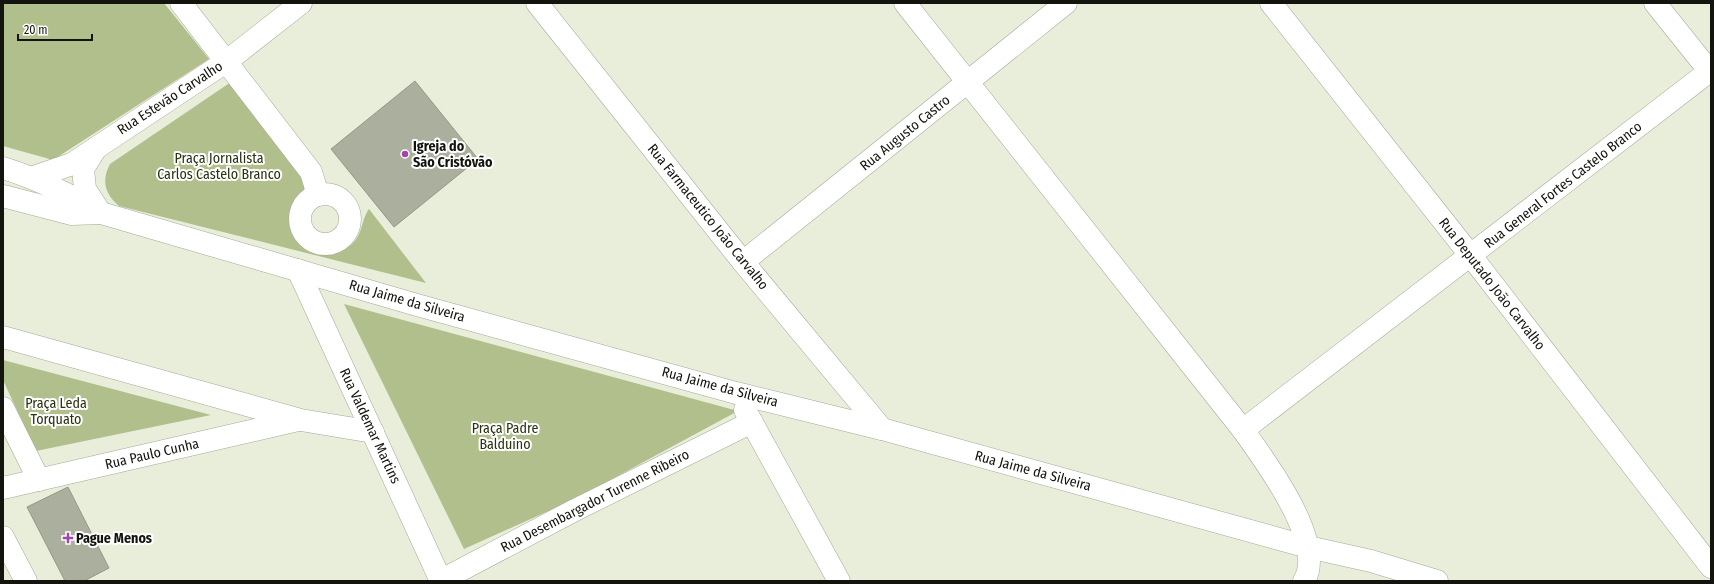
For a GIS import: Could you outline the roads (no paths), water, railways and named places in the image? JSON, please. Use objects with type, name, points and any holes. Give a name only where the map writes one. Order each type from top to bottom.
[{"type":"street","points":[[181,3],[311,172],[318,195]]},
{"type":"street","name":"Rua Estevão Carvalho","points":[[101,213],[85,190],[83,169],[98,146],[227,61],[301,3]]},
{"type":"street","name":"Rua Farmaceutico João Carvalho","points":[[537,3],[743,262],[882,429]]},
{"type":"street","points":[[905,3],[1243,430],[1293,506],[1308,547],[1308,574],[1304,581]]},
{"type":"street","name":"Rua Augusto Castro","points":[[743,262],[1066,3]]},
{"type":"street","name":"Rua Deputado João Carvalho","points":[[1271,3],[1471,256],[1711,567]]},
{"type":"street","points":[[1655,3],[1711,72]]},
{"type":"street","name":"Rua General Fortes Castelo Branco","points":[[1243,430],[1711,72]]},
{"type":"street","points":[[34,177],[72,164],[98,146]]},
{"type":"street","points":[[3,168],[34,177],[72,196],[101,213]]},
{"type":"street","name":"Rua Jaime da Silveira","points":[[3,196],[72,214],[101,213],[417,305],[736,393],[882,429],[1308,547],[1371,561],[1437,581]]},
{"type":"street","name":"Rua Valdemar Martins","points":[[298,270],[440,581]]},
{"type":"street","points":[[3,336],[301,420],[373,432]]},
{"type":"street","points":[[736,393],[839,581]]},
{"type":"street","points":[[3,408],[39,480]]},
{"type":"street","name":"Rua Paulo Cunha","points":[[3,488],[301,420]]},
{"type":"street","name":"Rua Desembargador Turenne Ribeiro","points":[[440,581],[575,510],[752,422]]},
{"type":"street","points":[[3,537],[26,581]]},
{"type":"street","points":[[1371,561],[1384,581]]},
{"type":"place","name":"Igreja do São Cristóvão","points":[[405,154]]},
{"type":"place","name":"Pague Menos","points":[[68,538]]},
{"type":"park label","name":"Praça Jornalista Carlos Castelo Branco","points":[[219,166]]},
{"type":"park label","name":"Praça Leda Torquato","points":[[56,412]]},
{"type":"park label","name":"Praça Padre Balduino","points":[[505,436]]}]
